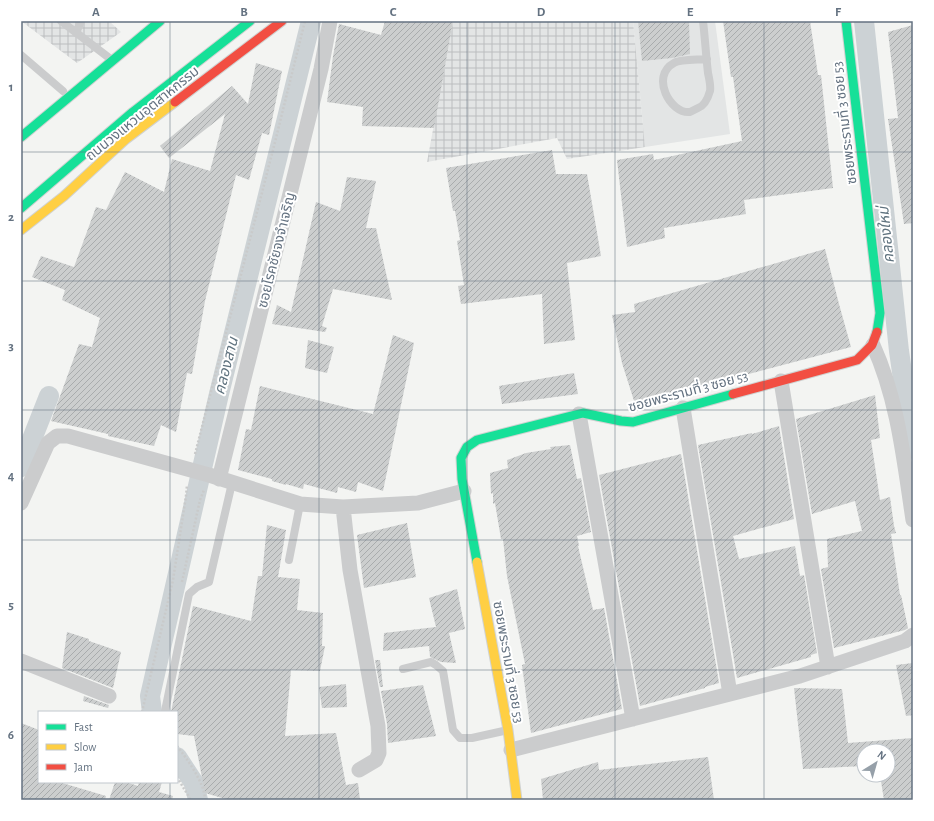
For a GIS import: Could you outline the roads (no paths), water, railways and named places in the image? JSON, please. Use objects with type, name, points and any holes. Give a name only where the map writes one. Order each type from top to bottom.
[{"type":"street","points":[[21,128],[63,90],[153,21]]},
{"type":"street","points":[[21,137],[160,21]]},
{"type":"street","name":"ถนนวงแหวนอุตสาหกรรม","points":[[21,208],[190,65],[250,21]]},
{"type":"street","name":"ถนนวงแหวนอุตสาหกรรม","points":[[21,230],[64,196],[126,139],[282,21]]},
{"type":"street","name":"ซอยโรคชัยจงจำเจริญ","points":[[219,479],[321,69],[330,21]]},
{"type":"street","name":"ซอยพระรามที่ 3 ซอย 53","points":[[517,800],[508,730],[464,491],[461,458],[467,447],[477,440],[579,414],[594,414],[629,422],[857,360],[867,353],[873,345],[879,329],[880,313],[846,21]]},
{"type":"street","points":[[873,345],[887,379],[898,425],[913,520]]},
{"type":"street","points":[[781,381],[828,667]]},
{"type":"street","points":[[683,408],[730,694]]},
{"type":"street","points":[[579,414],[633,719]]},
{"type":"street","points":[[21,503],[48,443],[57,436],[68,436],[190,470],[300,504],[343,507],[418,503],[464,491]]},
{"type":"street","points":[[343,507],[350,570],[378,726],[379,753],[376,760],[359,770]]},
{"type":"street","points":[[511,750],[800,676],[905,641],[913,635]]},
{"type":"street","points":[[21,662],[109,696]]},
{"type":"lane","points":[[61,21],[108,57]]},
{"type":"lane","points":[[76,33],[81,21]]},
{"type":"lane","points":[[703,21],[707,59],[710,90],[702,107],[690,112],[683,111],[673,104],[664,92],[663,76],[665,69],[675,62],[707,59]]},
{"type":"lane","points":[[21,55],[63,90]]},
{"type":"lane","points":[[165,711],[189,594],[197,587],[209,582],[219,479]]},
{"type":"lane","points":[[289,560],[300,504]]},
{"type":"lane","points":[[403,669],[431,662],[436,664],[443,671],[453,730],[460,738],[472,738],[508,730]]},
{"type":"waterway","name":"คลองสาน","points":[[152,711],[150,696],[219,394],[311,21]]},
{"type":"waterway","name":"คลองใหม่","points":[[864,21],[899,351],[913,449]]},
{"type":"waterway","points":[[21,467],[49,396]]},
{"type":"waterway","name":"คลองสาน","points":[[178,759],[194,783],[198,800]]}]
